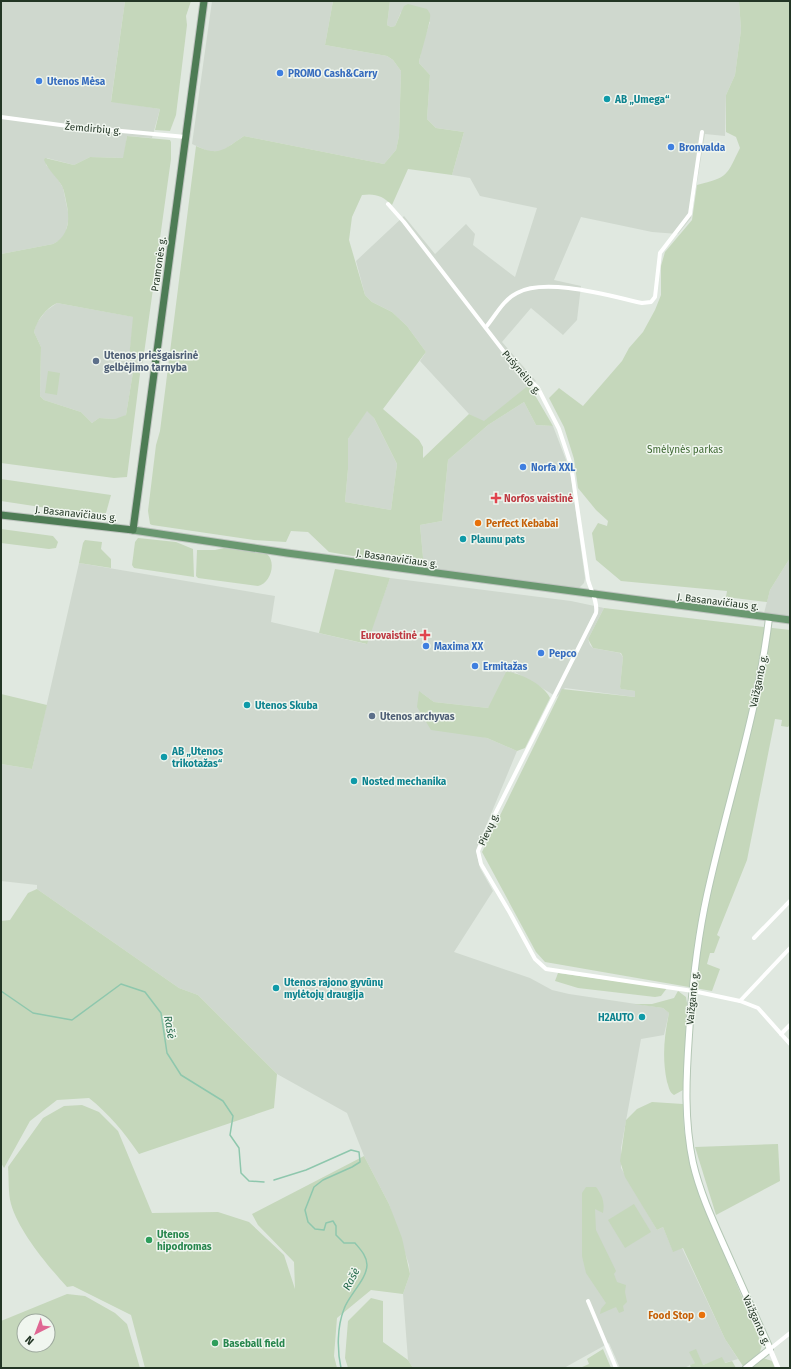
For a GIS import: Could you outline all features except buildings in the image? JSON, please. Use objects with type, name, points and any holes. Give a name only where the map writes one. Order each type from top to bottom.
[{"type":"highway","name":"Pramonės g.","points":[[133,530],[204,1]]},
{"type":"highway","name":"J. Basanavičiaus g.","points":[[1,515],[133,530]]},
{"type":"main road","name":"J. Basanavičiaus g.","points":[[133,530],[218,544],[790,620]]},
{"type":"main road","name":"Vaižganto g.","points":[[770,618],[755,697],[707,895],[698,942],[685,1087],[687,1124],[693,1165],[705,1203],[770,1349]]},
{"type":"main road","points":[[746,1368],[770,1349]]},
{"type":"street","name":"Žemdirbių g.","points":[[1,117],[68,126],[186,137]]},
{"type":"street","points":[[486,327],[506,301],[518,292],[540,287],[557,286],[642,303],[651,302],[655,297],[660,253],[690,214],[702,132]]},
{"type":"street","name":"Pušynėlio g.","points":[[388,204],[404,222],[515,366],[538,388],[559,429],[571,465],[592,594]]},
{"type":"street","name":"Pievų g.","points":[[592,594],[598,605],[596,613],[486,832],[478,852],[481,864],[535,959],[546,969],[693,991],[740,1000],[758,1008],[790,1044]]},
{"type":"street","points":[[754,938],[771,923],[790,901]]},
{"type":"street","points":[[740,1000],[790,948]]},
{"type":"street","points":[[781,1034],[790,1025]]},
{"type":"street","points":[[588,1301],[616,1368]]},
{"type":"street","points":[[770,1349],[790,1333]]},
{"type":"street","name":"Vaižganto g.","points":[[770,1349],[778,1368]]},
{"type":"shaded area","points":[[1,1],[125,1],[111,101],[160,109],[152,138],[127,136],[124,158],[90,157],[74,165],[47,158],[46,165],[54,173],[63,188],[69,217],[65,235],[53,244],[1,254]]},
{"type":"shaded area","points":[[212,1],[333,1],[325,45],[387,56],[393,60],[401,71],[399,136],[396,150],[384,164],[244,136],[222,151],[210,152],[192,144]]},
{"type":"shaded area","points":[[390,1],[739,1],[741,30],[735,75],[726,95],[725,136],[705,134],[691,218],[678,234],[652,232],[581,217],[554,280],[581,286],[577,320],[563,335],[531,308],[502,342],[536,381],[484,422],[469,414],[420,361],[426,352],[407,326],[392,312],[372,302],[365,295],[356,261],[404,216],[435,254],[466,224],[475,234],[473,245],[515,277],[537,208],[480,196],[470,178],[452,175],[464,132],[436,128],[427,119],[430,75],[419,63],[422,46],[430,22],[401,12],[395,26],[391,27],[387,25]]},
{"type":"shaded area","points":[[57,303],[134,317],[129,358],[143,361],[140,374],[138,371],[133,372],[126,415],[123,418],[99,418],[92,423],[81,412],[44,400],[40,396],[41,347],[34,332],[36,324],[46,311]]},
{"type":"shaded area","points":[[524,402],[536,425],[553,426],[566,460],[571,477],[585,578],[584,583],[579,588],[424,568],[420,525],[442,521],[448,460],[488,425]]},
{"type":"shaded area","points":[[367,410],[374,418],[397,464],[391,510],[345,502],[348,469],[348,439]]},
{"type":"shaded area","points":[[790,558],[790,616],[764,613],[770,590]]},
{"type":"shaded area","points":[[79,563],[275,596],[271,622],[366,644],[390,578],[571,601],[604,608],[588,639],[590,645],[593,648],[620,653],[623,657],[620,687],[622,689],[635,691],[635,697],[565,688],[557,697],[515,672],[488,708],[434,702],[419,691],[472,734],[487,738],[517,751],[476,850],[480,868],[493,891],[454,952],[530,978],[552,990],[569,994],[663,1008],[669,1013],[664,1035],[641,1039],[621,1148],[621,1168],[657,1230],[663,1227],[673,1251],[682,1248],[725,1339],[738,1359],[724,1363],[722,1358],[703,1365],[695,1363],[684,1368],[620,1368],[609,1343],[564,1368],[413,1368],[408,1360],[403,1294],[410,1274],[409,1265],[389,1204],[364,1156],[347,1113],[277,1074],[198,995],[179,988],[37,889],[37,885],[1,881],[1,764],[32,769]]},
{"type":"green space","points":[[125,1],[191,1],[186,16],[187,25],[176,115],[170,131],[155,130],[160,109],[111,102]]},
{"type":"green space","points":[[333,1],[390,1],[387,25],[391,27],[395,26],[404,6],[408,4],[427,9],[430,13],[430,17],[419,63],[430,75],[427,119],[436,128],[464,132],[452,175],[408,169],[392,205],[385,199],[378,196],[371,194],[362,195],[352,217],[349,240],[365,295],[372,302],[392,312],[407,326],[426,352],[383,409],[419,440],[423,447],[423,458],[469,414],[484,421],[529,385],[553,426],[536,425],[524,402],[488,425],[448,460],[442,521],[420,525],[424,568],[329,552],[308,532],[291,531],[286,542],[254,540],[150,524],[148,511],[156,445],[160,431],[196,146],[211,151],[222,150],[244,136],[384,164],[396,150],[399,136],[401,71],[393,60],[387,56],[325,45]],"holes":[[[367,411],[374,418],[397,464],[391,510],[345,502],[348,469],[348,439]]]},
{"type":"green space","name":"Smėlynės parkas","points":[[739,1],[790,1],[790,558],[770,590],[767,602],[726,597],[727,591],[621,581],[596,560],[592,533],[598,523],[607,526],[608,521],[596,510],[578,488],[574,459],[564,427],[549,398],[559,388],[583,406],[622,361],[629,348],[643,332],[655,310],[661,295],[661,266],[665,252],[692,220],[697,185],[715,180],[725,174],[729,170],[740,148],[736,137],[726,132],[726,95],[735,75],[741,30]]},
{"type":"green space","points":[[127,136],[170,140],[171,142],[171,159],[143,361],[129,358],[133,317],[57,303],[42,315],[34,332],[41,347],[40,396],[44,400],[81,412],[92,423],[99,418],[115,419],[126,415],[133,372],[138,371],[140,374],[127,477],[114,478],[1,463],[1,254],[53,244],[63,236],[66,231],[68,214],[64,191],[46,164],[44,160],[45,158],[74,165],[90,157],[123,158]]},
{"type":"green space","points":[[48,371],[60,373],[57,395],[45,393]]},
{"type":"green space","points":[[1,479],[111,495],[106,513],[100,516],[1,501]]},
{"type":"green space","points":[[1,529],[53,536],[58,542],[56,548],[49,549],[1,543]]},
{"type":"green space","points":[[138,538],[176,542],[193,549],[194,577],[134,568],[132,565],[135,542]]},
{"type":"green space","points":[[85,540],[102,542],[101,549],[111,559],[111,568],[79,563]]},
{"type":"green space","points":[[224,548],[267,554],[272,563],[269,577],[258,586],[198,578],[196,576],[197,550],[215,550]]},
{"type":"green space","points":[[335,569],[390,578],[367,644],[319,633]]},
{"type":"green space","points":[[604,608],[790,630],[790,724],[788,727],[781,726],[782,720],[775,719],[747,860],[717,935],[720,937],[714,953],[710,953],[707,964],[720,969],[712,991],[545,962],[536,952],[482,852],[562,689],[635,697],[635,691],[621,689],[620,687],[623,657],[621,653],[593,648],[588,639]]},
{"type":"green space","points":[[506,672],[518,674],[531,680],[542,688],[550,698],[525,748],[517,751],[487,738],[431,730],[417,707],[419,691],[434,702],[488,708]]},
{"type":"green space","points":[[1,694],[47,705],[32,769],[1,764]]},
{"type":"green space","points":[[37,889],[179,988],[198,995],[277,1074],[274,1108],[139,1154],[116,1124],[89,1098],[57,1100],[30,1121],[4,1168],[1,1163],[1,921],[10,920],[28,893]]},
{"type":"green space","points":[[558,973],[667,988],[661,996],[655,997],[578,988],[555,981]]},
{"type":"green space","points":[[678,991],[686,997],[687,1003],[683,1090],[674,1095],[670,1091],[667,1082],[664,1064],[665,1039],[669,1013],[663,1008],[634,1004],[652,1004],[674,998]]},
{"type":"green space","points":[[652,1102],[683,1104],[684,1129],[691,1165],[700,1196],[762,1345],[760,1352],[743,1366],[725,1339],[683,1248],[673,1252],[663,1227],[657,1230],[625,1177],[620,1161],[626,1120],[637,1109]]},
{"type":"green space","name":"Utenos hipodromas","points":[[82,1105],[99,1112],[118,1131],[152,1213],[218,1212],[249,1222],[284,1255],[295,1289],[294,1262],[258,1225],[252,1214],[364,1156],[389,1204],[402,1238],[410,1274],[403,1294],[371,1290],[337,1318],[334,1356],[337,1368],[145,1368],[131,1315],[73,1286],[67,1287],[43,1259],[27,1237],[20,1226],[10,1200],[8,1167],[43,1118],[64,1106]]},
{"type":"green space","points":[[778,1144],[780,1181],[716,1215],[695,1147]]},
{"type":"green space","points":[[586,1187],[596,1187],[601,1196],[604,1205],[603,1213],[595,1209],[596,1230],[616,1271],[614,1274],[617,1282],[626,1285],[625,1292],[627,1302],[623,1306],[624,1311],[619,1313],[616,1307],[600,1314],[601,1309],[606,1303],[586,1273],[582,1256],[582,1193]]},
{"type":"green space","points":[[634,1204],[651,1232],[625,1248],[608,1220]]},
{"type":"green space","points":[[67,1294],[85,1296],[115,1313],[127,1324],[140,1368],[1,1368],[1,1321],[16,1315],[16,1353],[56,1353],[56,1313],[21,1313]]},
{"type":"green space","points":[[371,1298],[383,1301],[383,1342],[408,1360],[413,1368],[348,1368],[345,1358],[348,1321]]},
{"type":"green space","points":[[603,1349],[611,1368],[580,1368],[589,1364],[587,1359]]},
{"type":"green space","points":[[696,1349],[703,1365],[722,1357],[725,1363],[732,1361],[736,1368],[691,1368],[690,1365],[695,1363],[689,1352]]},
{"type":"green space","points":[[763,1358],[772,1361],[775,1368],[752,1368]]},
{"type":"waterway","name":"Rašė","points":[[1,991],[33,1013],[72,1020],[121,984],[145,992],[161,1013],[167,1053],[181,1075],[223,1101],[233,1116],[230,1135],[239,1148],[241,1173],[249,1181],[264,1182]]},
{"type":"waterway","name":"Rašė","points":[[274,1180],[306,1170],[351,1150],[359,1152],[360,1162],[323,1180],[314,1187],[305,1210],[308,1222],[315,1229],[324,1230],[326,1223],[333,1221],[336,1226],[336,1235],[344,1243],[355,1243],[363,1253],[367,1262],[364,1276],[346,1304],[340,1323],[338,1338],[341,1368]]},
{"type":"place","name":"PROMO Cash&Carry","points":[[280,73]]},
{"type":"place","name":"Utenos Mėsa","points":[[39,81]]},
{"type":"place","name":"AB „Umega“","points":[[607,99]]},
{"type":"place","name":"Bronvalda","points":[[671,147]]},
{"type":"place","name":"Utenos priešgaisrinė gelbėjimo tarnyba","points":[[96,361]]},
{"type":"place","name":"Norfa XXL","points":[[523,467]]},
{"type":"place","name":"Norfos vaistinė","points":[[496,498]]},
{"type":"place","name":"Perfect Kebabai","points":[[478,523]]},
{"type":"place","name":"Plaunu pats","points":[[463,539]]},
{"type":"place","name":"Eurovaistinė","points":[[425,635]]},
{"type":"place","name":"Maxima XX","points":[[426,646]]},
{"type":"place","name":"Pepco","points":[[541,653]]},
{"type":"place","name":"Ermitažas","points":[[475,666]]},
{"type":"place","name":"Utenos Skuba","points":[[247,705]]},
{"type":"place","name":"Utenos archyvas","points":[[372,716]]},
{"type":"place","name":"AB „Utenos trikotažas“","points":[[164,757]]},
{"type":"place","name":"Nosted mechanika","points":[[354,781]]},
{"type":"place","name":"Utenos rajono gyvūnų mylėtojų draugija","points":[[276,988]]},
{"type":"place","name":"H2AUTO","points":[[642,1017]]},
{"type":"place","name":"Utenos hipodromas","points":[[149,1240]]},
{"type":"place","name":"Food Stop","points":[[702,1315]]},
{"type":"place","name":"Baseball field","points":[[215,1343]]}]
